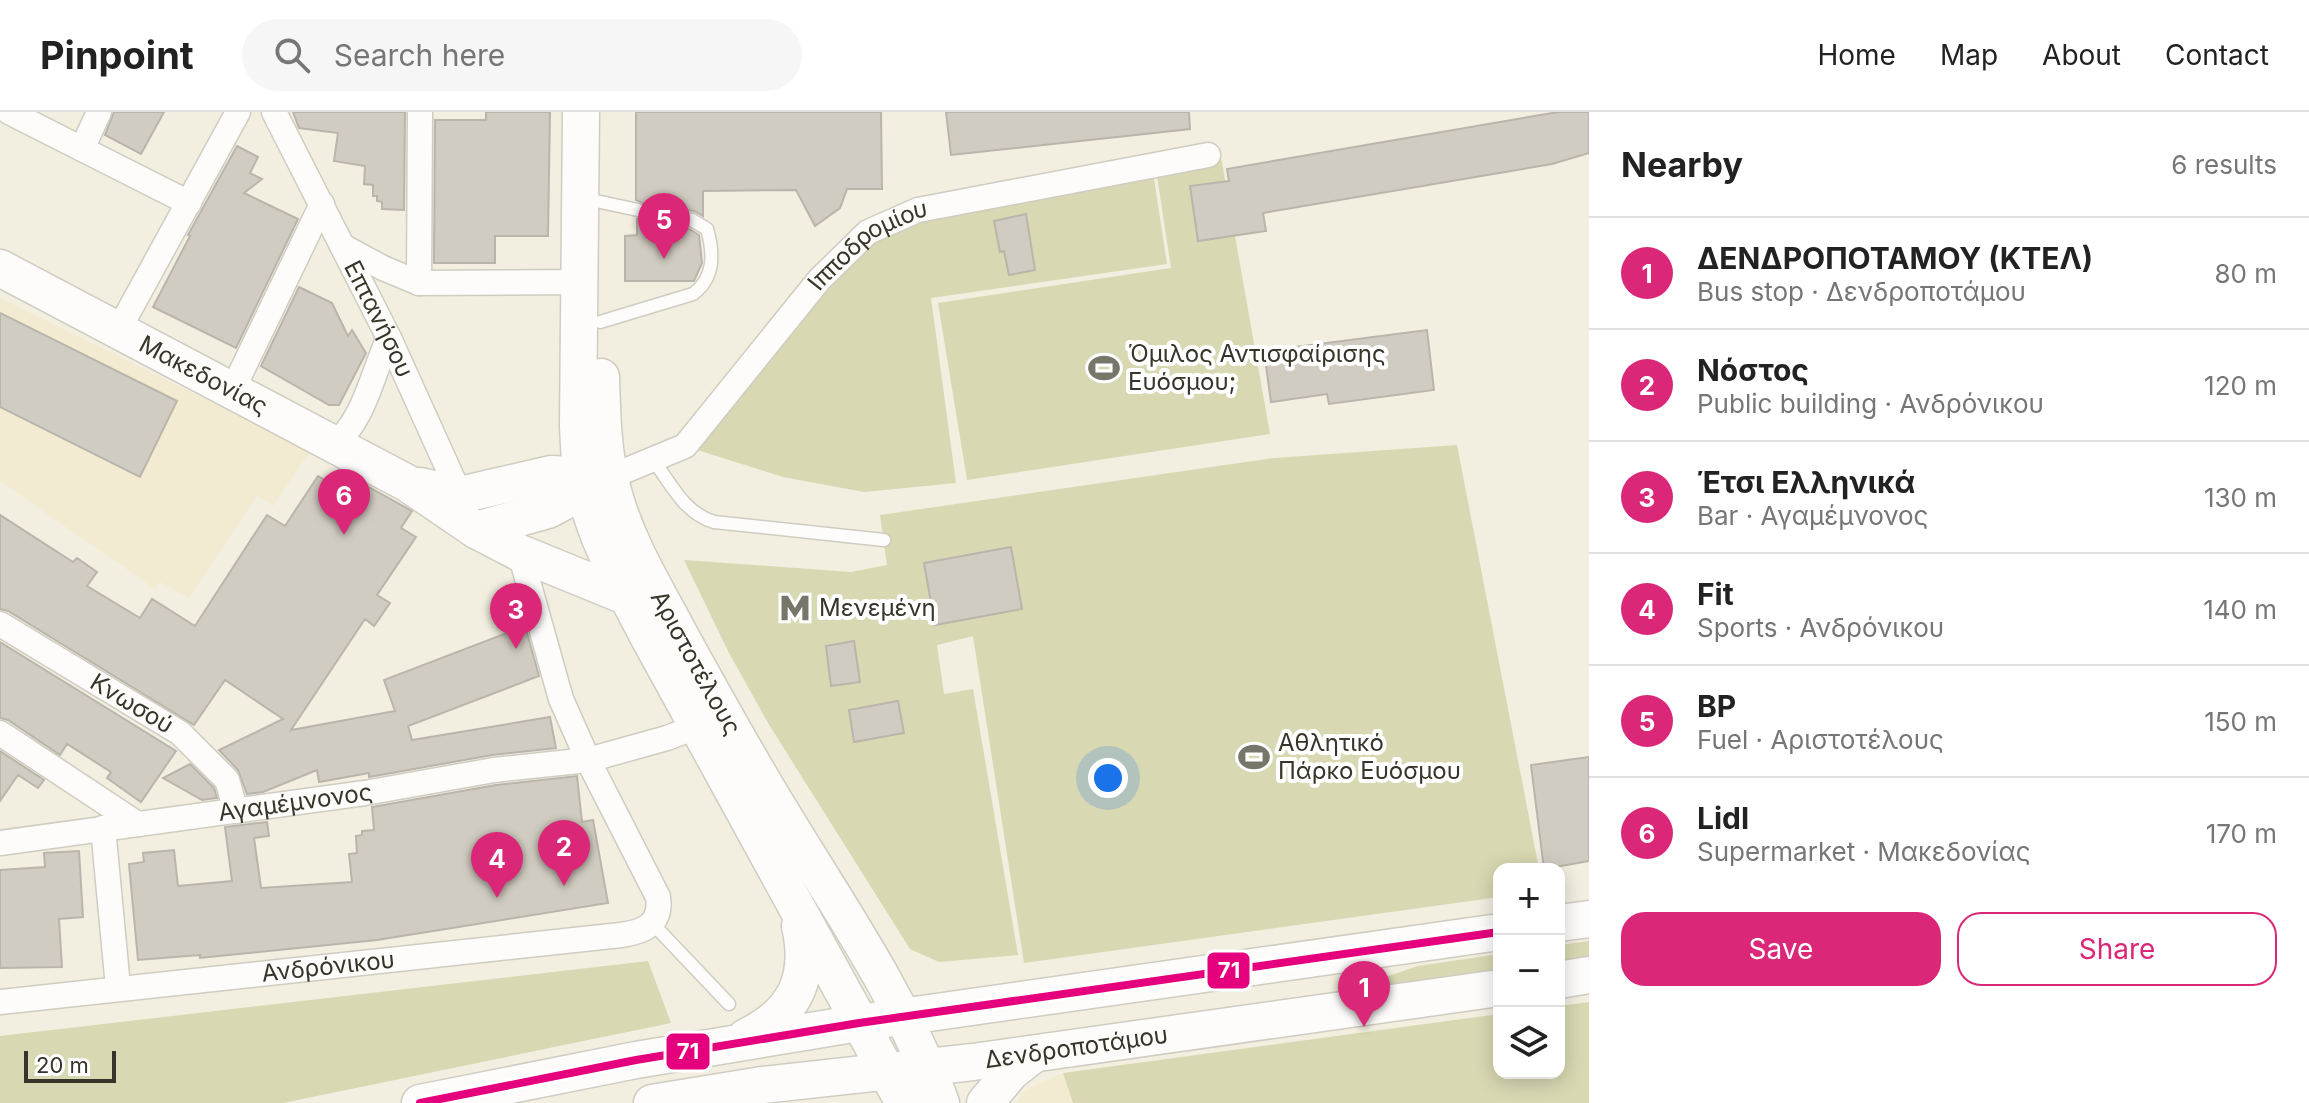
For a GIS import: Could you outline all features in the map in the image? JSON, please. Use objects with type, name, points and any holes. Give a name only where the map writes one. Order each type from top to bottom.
[{"type":"main road","name":"Αριστοτέλους","points":[[581,112],[578,426],[592,481],[601,537],[628,597],[710,721],[838,901],[902,1017],[928,1068],[941,1103]]},
{"type":"main road","name":"Αριστοτέλους","points":[[579,208],[600,283],[602,407],[592,481],[620,514],[793,902],[896,1088]]},
{"type":"main road","name":"Μακεδονίας","points":[[0,268],[407,483],[476,530],[520,553],[628,597]]},
{"type":"main road","name":"Μακεδονίας","points":[[407,483],[460,495],[537,475],[592,481]]},
{"type":"main road","points":[[476,530],[548,510],[592,481]]},
{"type":"main road","name":"Επτανήσου","points":[[460,495],[476,530]]},
{"type":"main road","points":[[725,1046],[774,1021],[798,989],[803,971],[803,946],[793,902]]},
{"type":"main road","points":[[1565,922],[1589,919]]},
{"type":"main road","points":[[420,1103],[636,1060],[859,1023],[1493,933]]},
{"type":"main road","points":[[1565,979],[1589,975]]},
{"type":"main road","name":"Δενδροποτάμου","points":[[652,1103],[762,1085],[896,1088],[928,1068],[1493,989]]},
{"type":"main road","points":[[985,1103],[1011,1072],[1034,1054]]},
{"type":"street","points":[[9,112],[189,203]]},
{"type":"street","points":[[82,149],[99,112]]},
{"type":"street","points":[[118,331],[238,112]]},
{"type":"street","name":"Επτανήσου","points":[[274,112],[389,338],[460,495]]},
{"type":"street","points":[[419,283],[420,112]]},
{"type":"street","name":"Ιπποδρομίου","points":[[592,481],[654,461],[685,446],[819,280],[868,232],[918,210],[1208,155]]},
{"type":"street","points":[[232,391],[322,204]]},
{"type":"street","points":[[342,246],[419,283],[580,282]]},
{"type":"street","points":[[334,444],[347,435],[356,420],[389,338]]},
{"type":"street","points":[[520,553],[561,699],[588,760],[653,882],[659,907],[653,924]]},
{"type":"street","name":"Κνωσού","points":[[0,624],[180,733],[227,780],[236,811]]},
{"type":"street","name":"Αγαμέμνονος","points":[[0,843],[365,793],[494,770],[588,760],[710,721]]},
{"type":"street","points":[[0,733],[136,823]]},
{"type":"street","points":[[103,828],[118,987]]},
{"type":"street","name":"Ανδρόνικου","points":[[0,1002],[621,935],[642,931],[653,924]]},
{"type":"lane","points":[[579,208],[638,210]]},
{"type":"lane","points":[[600,322],[693,294],[705,285],[710,272],[712,245],[707,229],[692,220],[669,216]]},
{"type":"lane","points":[[654,461],[684,503],[703,519],[884,540]]},
{"type":"lane","points":[[653,924],[729,1004]]},
{"type":"shaded area","points":[[0,298],[310,451],[273,506],[257,496],[189,598],[160,582],[155,589],[0,481]]},
{"type":"shaded area","points":[[1063,1073],[1073,1103],[1016,1103],[1025,1090]]},
{"type":"green space","name":"Όμιλος Αντισφαίρισης Ευόσμου;","points":[[1221,157],[1270,434],[967,480],[938,303],[1171,268],[1156,169]]},
{"type":"green space","points":[[1152,166],[1167,264],[931,298],[956,483],[864,492],[783,477],[685,446],[868,232]]},
{"type":"green space","name":"Αθλητικό Πάρκο Ευόσμου","points":[[1457,445],[1538,863],[1493,863],[1493,898],[1024,963],[973,636],[937,645],[944,694],[973,689],[1018,955],[939,962],[910,949],[768,723],[728,651],[684,560],[851,572],[887,565],[880,515],[1274,458]]},
{"type":"green space","points":[[1589,941],[1589,958],[1565,961],[1565,944]]},
{"type":"green space","points":[[1493,955],[1493,971],[1344,991],[1418,966]]},
{"type":"green space","points":[[648,961],[671,1023],[283,1103],[0,1103],[0,1036]]},
{"type":"green space","points":[[1589,1002],[1589,1103],[1073,1103],[1063,1073],[1493,1015],[1493,1079],[1565,1079],[1565,1005]]},
{"type":"building","points":[[114,112],[164,112],[141,154],[105,135]]},
{"type":"building","points":[[293,112],[405,112],[404,210],[382,209],[382,202],[373,196],[373,185],[364,184],[365,166],[334,161],[338,133],[299,128]]},
{"type":"building","points":[[486,112],[550,112],[548,236],[495,236],[495,263],[434,263],[435,120],[486,120]]},
{"type":"building","points":[[636,112],[881,112],[882,189],[847,189],[840,208],[815,226],[796,190],[703,191],[703,216],[694,211],[670,207],[660,215],[664,223],[689,229],[699,235],[702,263],[694,281],[625,281],[625,236],[637,235],[637,219],[644,217],[647,211],[645,204],[636,200]]},
{"type":"building","points":[[946,112],[1189,112],[1190,129],[951,155]]},
{"type":"building","points":[[1558,112],[1589,112],[1589,153],[1552,164],[1263,213],[1266,231],[1198,241],[1190,186],[1229,181],[1227,169]]},
{"type":"building","points":[[237,146],[258,157],[250,173],[262,179],[244,193],[298,219],[236,348],[153,307]]},
{"type":"building","points":[[1026,214],[1035,270],[1009,275],[1004,251],[1000,252],[994,221]]},
{"type":"building","points":[[299,287],[332,303],[348,336],[352,330],[366,353],[339,405],[329,405],[261,366]]},
{"type":"building","points":[[0,313],[177,401],[140,477],[0,407]]},
{"type":"building","points":[[1427,330],[1434,390],[1329,404],[1327,394],[1271,402],[1264,351]]},
{"type":"building","points":[[338,470],[412,511],[401,528],[416,537],[377,595],[390,603],[374,626],[365,619],[291,730],[395,711],[384,680],[525,626],[539,676],[408,726],[412,740],[550,717],[556,748],[319,782],[317,770],[263,792],[247,794],[238,770],[219,750],[283,719],[225,680],[194,725],[0,609],[0,515],[73,562],[77,558],[97,572],[87,586],[140,618],[152,599],[195,626],[267,515],[285,526],[318,476],[330,483]]},
{"type":"building","points":[[1011,547],[1022,609],[935,625],[924,563]]},
{"type":"building","points":[[854,641],[860,682],[831,686],[826,646]]},
{"type":"building","points":[[0,642],[176,751],[141,802],[107,778],[111,772],[67,744],[60,755],[8,720],[0,718]]},
{"type":"building","points":[[898,701],[904,733],[854,742],[849,710]]},
{"type":"building","points":[[0,751],[44,780],[38,788],[18,775],[0,801]]},
{"type":"building","points":[[1589,757],[1589,861],[1565,865],[1543,863],[1531,765]]},
{"type":"building","points":[[190,764],[214,788],[217,798],[202,800],[163,778]]},
{"type":"building","points":[[577,776],[582,822],[593,820],[608,903],[377,940],[200,958],[200,955],[138,960],[129,864],[144,862],[143,853],[174,850],[178,886],[232,881],[225,827],[267,822],[269,836],[254,838],[261,888],[352,882],[349,854],[357,853],[356,836],[362,835],[362,831],[374,830],[372,807],[496,785]]},
{"type":"building","points":[[79,851],[83,917],[59,919],[62,967],[0,968],[0,870],[45,867],[44,853]]},
{"type":"transit line","name":"71","points":[[420,1103],[636,1060],[859,1023],[1493,933]]},
{"type":"place","name":"BP","points":[[664,259]]},
{"type":"place","name":"Όμιλος Αντισφαίρισης Ευόσμου;","points":[[1104,368]]},
{"type":"place","name":"Lidl","points":[[344,535]]},
{"type":"place","name":"Μενεμένη","points":[[795,608]]},
{"type":"place","name":"Έτσι Ελληνικά","points":[[516,649]]},
{"type":"place","name":"Αθλητικό Πάρκο Ευόσμου","points":[[1254,757]]},
{"type":"place","name":"Νόστος","points":[[564,886]]},
{"type":"place","name":"Fit","points":[[497,898]]},
{"type":"place","name":"ΔΕΝΔΡΟΠΟΤΑΜΟΥ (ΚΤΕΛ)","points":[[1364,1027]]}]
